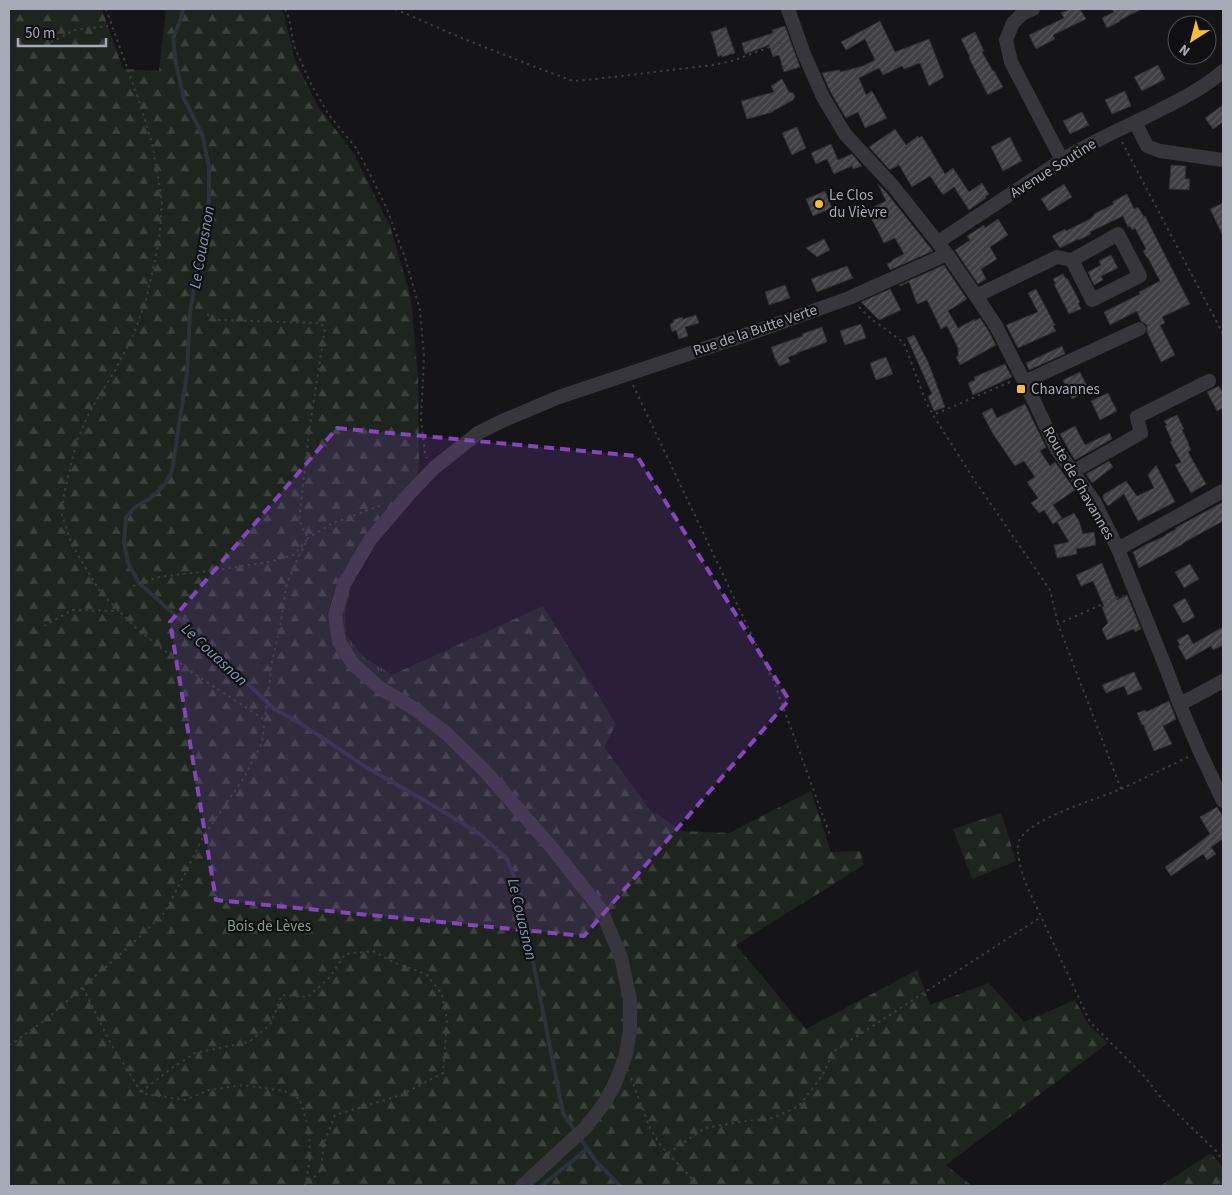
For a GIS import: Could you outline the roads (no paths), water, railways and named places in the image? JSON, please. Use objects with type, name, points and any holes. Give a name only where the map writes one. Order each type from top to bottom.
[{"type":"street","name":"Route de Chavannes","points":[[788,9],[804,54],[824,97],[846,134],[938,242],[976,296],[996,326],[1057,450],[1094,501],[1118,549],[1179,703],[1223,801]]},
{"type":"street","points":[[1033,9],[1022,14],[1013,23],[1006,40],[1011,62],[1062,160]]},
{"type":"street","name":"Avenue Soutine","points":[[938,242],[1082,147],[1185,97],[1223,71]]},
{"type":"street","points":[[1136,122],[1147,146],[1160,151],[1223,160]]},
{"type":"street","points":[[976,296],[1057,257],[1072,260],[1118,234],[1140,276],[1092,300],[1072,260]]},
{"type":"street","name":"Rue de la Butte Verte","points":[[522,1186],[584,1128],[603,1105],[615,1084],[626,1054],[630,1030],[630,1000],[621,957],[601,910],[553,849],[485,771],[447,734],[415,709],[380,688],[353,664],[339,642],[335,615],[344,584],[370,540],[410,494],[434,468],[478,433],[559,397],[757,331],[849,298],[947,254]]},
{"type":"street","points":[[1023,380],[1139,329]]},
{"type":"street","points":[[1072,472],[1140,433],[1137,418],[1210,382]]},
{"type":"street","points":[[1118,549],[1223,491]]},
{"type":"street","points":[[1179,703],[1223,681]]},
{"type":"waterway","name":"Le Couasnon","points":[[183,9],[173,38],[176,64],[184,99],[202,134],[209,167],[209,200],[190,312],[187,373],[172,471],[165,484],[151,498],[134,508],[126,518],[124,543],[128,563],[139,583],[193,631],[274,709],[300,723],[366,767],[481,835],[507,859],[519,890],[563,1113],[595,1160],[620,1186]]},
{"type":"waterway","points":[[541,1186],[587,1149]]},
{"type":"place","name":"Le Clos du Vièvre","points":[[819,204]]},
{"type":"place","name":"Chavannes","points":[[1021,389]]},
{"type":"park label","name":"Bois de Lèves","points":[[269,926]]}]
